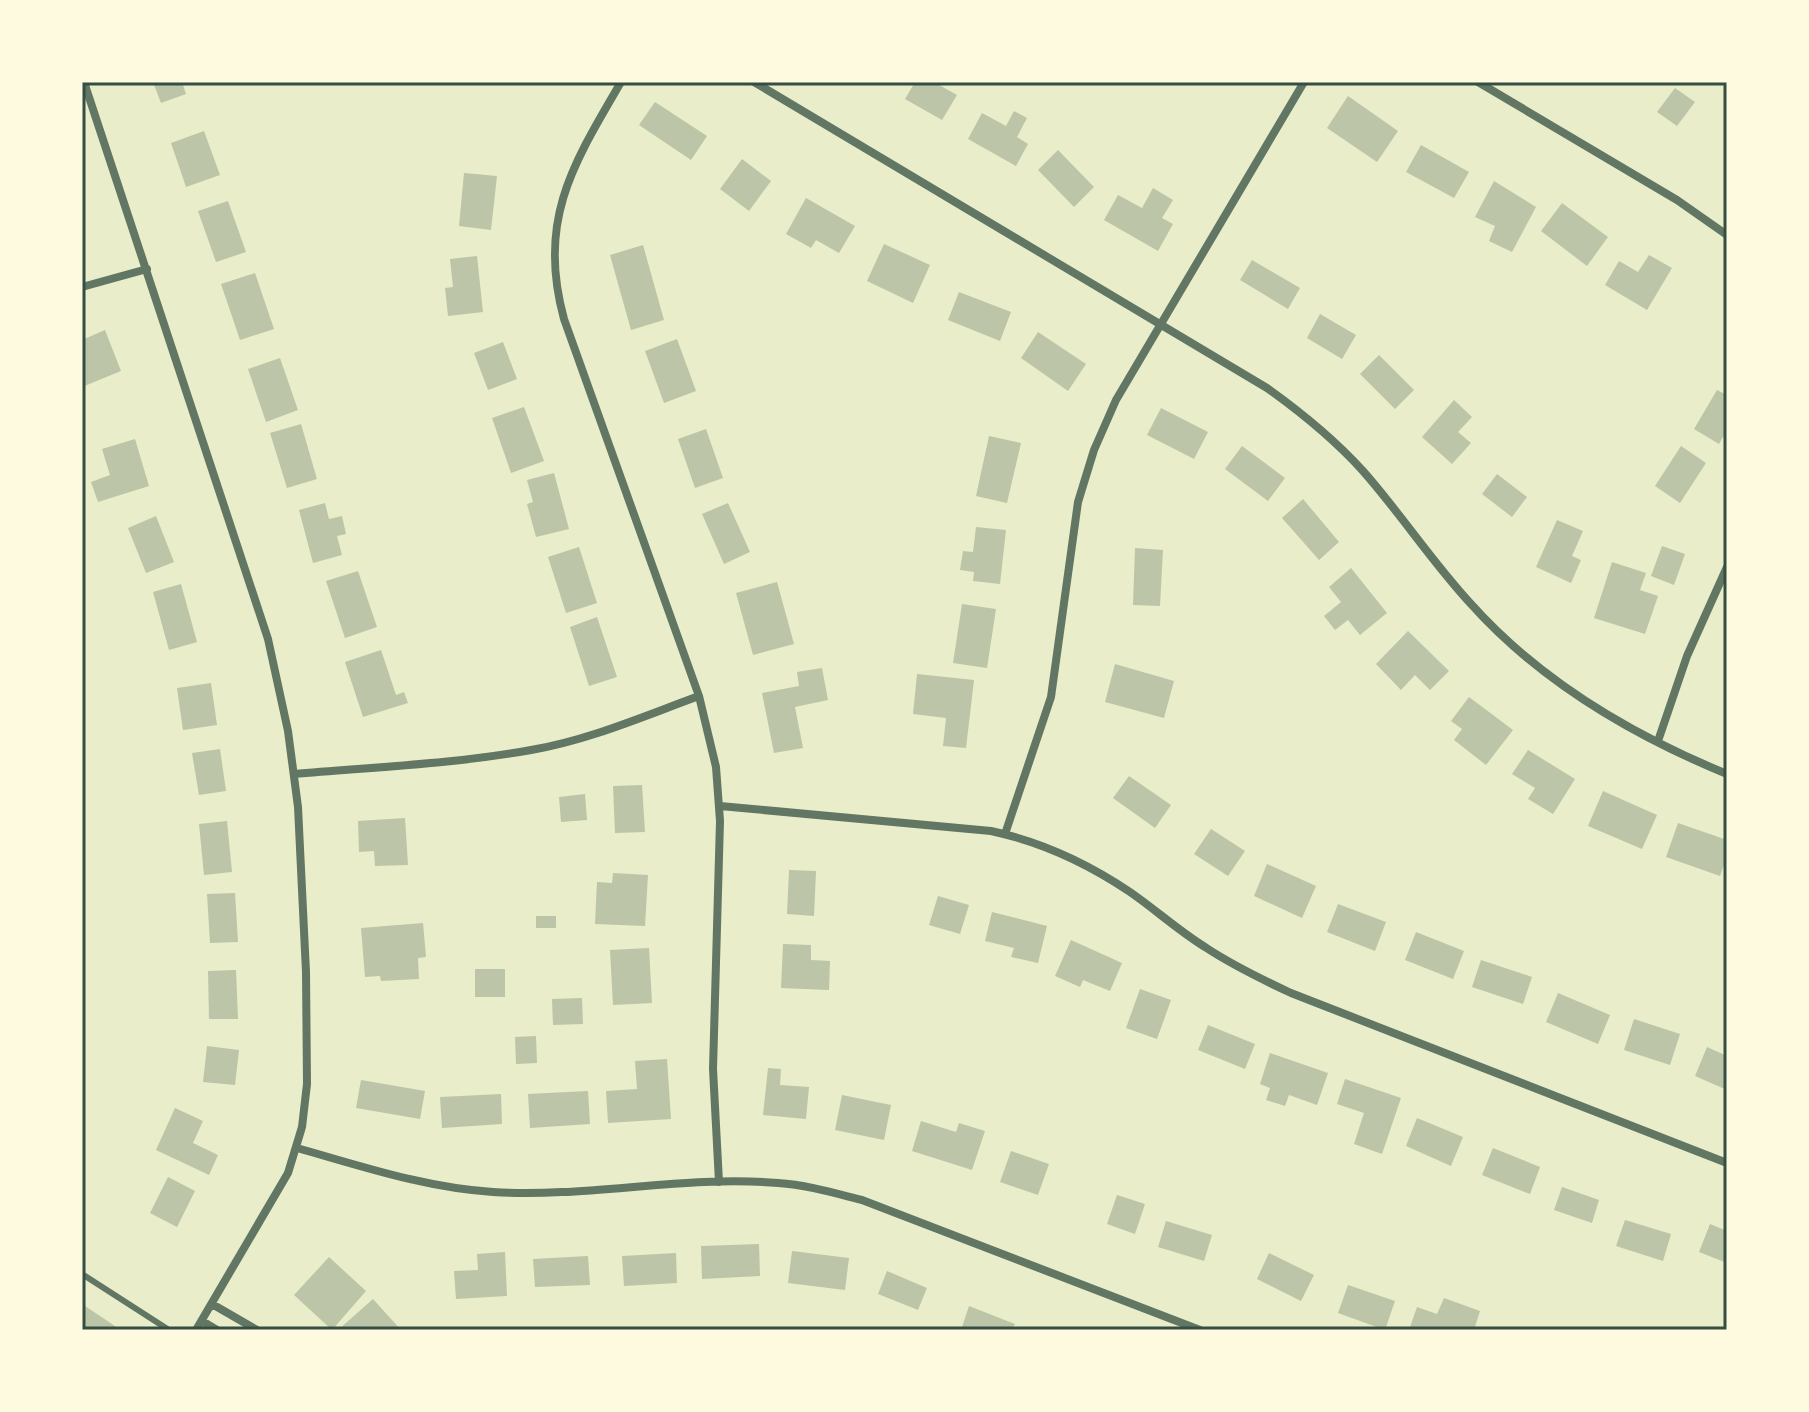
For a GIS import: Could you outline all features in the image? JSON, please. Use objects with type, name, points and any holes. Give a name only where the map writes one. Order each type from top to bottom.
[{"type":"street","points":[[84,82],[268,639],[288,731],[300,837],[308,1036],[307,1084],[297,1148],[288,1173],[196,1330]]},
{"type":"street","points":[[621,82],[572,169],[561,202],[555,267],[564,319],[699,696],[716,767],[720,806],[713,1069],[719,1182]]},
{"type":"street","points":[[754,82],[1267,388],[1314,423],[1364,472],[1453,584],[1517,649],[1586,702],[1678,753],[1727,774]]},
{"type":"street","points":[[1005,834],[1051,697],[1069,553],[1078,502],[1094,450],[1116,400],[1304,82]]},
{"type":"street","points":[[1478,82],[1677,200],[1727,235]]},
{"type":"street","points":[[82,287],[147,269]]},
{"type":"street","points":[[1658,741],[1687,656],[1727,567]]},
{"type":"street","points":[[294,774],[532,750],[602,731],[699,696]]},
{"type":"street","points":[[720,806],[1005,834],[1043,845],[1086,865],[1129,892],[1202,946],[1246,972],[1291,993],[1727,1163]]},
{"type":"street","points":[[297,1148],[420,1182],[494,1192],[719,1182],[793,1185],[862,1200],[1200,1330]]},
{"type":"street","points":[[212,1304],[257,1330]]},
{"type":"street","points":[[202,1321],[217,1330]]},
{"type":"lane","points":[[82,1274],[169,1330]]},
{"type":"building","points":[[153,82],[182,82],[186,94],[161,103]]},
{"type":"building","points":[[915,82],[934,82],[957,95],[942,120],[905,99]]},
{"type":"building","points":[[1675,88],[1695,102],[1677,126],[1657,112]]},
{"type":"building","points":[[1348,96],[1398,131],[1377,162],[1327,128]]},
{"type":"building","points":[[655,102],[707,136],[691,160],[639,125]]},
{"type":"building","points":[[1014,111],[1027,118],[1017,137],[1028,144],[1016,166],[968,139],[982,113],[1006,126]]},
{"type":"building","points":[[204,131],[220,175],[186,187],[171,143]]},
{"type":"building","points":[[1421,145],[1469,172],[1454,198],[1406,172]]},
{"type":"building","points":[[1058,150],[1094,187],[1074,207],[1038,170]]},
{"type":"building","points":[[742,159],[771,181],[749,211],[720,189]]},
{"type":"building","points":[[464,173],[497,176],[491,230],[459,226]]},
{"type":"building","points":[[1494,181],[1536,207],[1512,252],[1489,241],[1495,226],[1475,217]]},
{"type":"building","points":[[1153,188],[1173,200],[1162,218],[1173,224],[1158,251],[1104,220],[1118,195],[1142,208]]},
{"type":"building","points":[[806,198],[855,226],[839,253],[816,240],[811,248],[786,234]]},
{"type":"building","points":[[228,201],[246,252],[216,262],[198,211]]},
{"type":"building","points":[[1562,203],[1608,237],[1587,266],[1541,231]]},
{"type":"building","points":[[884,244],[930,265],[913,303],[867,281]]},
{"type":"building","points":[[643,245],[664,320],[631,330],[610,255]]},
{"type":"building","points":[[1649,255],[1672,268],[1647,310],[1605,285],[1619,261],[1638,272]]},
{"type":"building","points":[[477,256],[483,312],[448,316],[445,288],[453,287],[450,259]]},
{"type":"building","points":[[1252,260],[1300,288],[1288,309],[1240,280]]},
{"type":"building","points":[[255,273],[274,329],[240,340],[221,284]]},
{"type":"building","points":[[959,292],[1011,312],[1000,341],[948,320]]},
{"type":"building","points":[[1320,314],[1356,335],[1342,359],[1307,338]]},
{"type":"building","points":[[105,330],[121,371],[82,387],[82,340]]},
{"type":"building","points":[[1038,332],[1086,364],[1068,391],[1021,358]]},
{"type":"building","points":[[677,339],[696,391],[664,403],[645,351]]},
{"type":"building","points":[[503,342],[517,379],[488,390],[474,353]]},
{"type":"building","points":[[1379,355],[1414,390],[1395,409],[1360,374]]},
{"type":"building","points":[[280,358],[298,410],[266,422],[248,369]]},
{"type":"building","points":[[1717,390],[1727,395],[1727,430],[1719,444],[1694,429]]},
{"type":"building","points":[[1454,400],[1472,417],[1458,432],[1471,443],[1452,464],[1422,437]]},
{"type":"building","points":[[524,407],[544,461],[511,473],[492,418]]},
{"type":"building","points":[[1161,408],[1208,432],[1194,459],[1147,435]]},
{"type":"building","points":[[301,424],[317,479],[287,488],[270,433]]},
{"type":"building","points":[[706,429],[723,478],[695,488],[678,439]]},
{"type":"building","points":[[989,436],[1021,443],[1007,503],[976,496]]},
{"type":"building","points":[[135,439],[149,486],[98,502],[91,482],[110,475],[102,449]]},
{"type":"building","points":[[1242,446],[1285,478],[1268,501],[1225,469]]},
{"type":"building","points":[[1681,446],[1706,463],[1680,503],[1655,486]]},
{"type":"building","points":[[554,473],[569,529],[536,537],[527,504],[533,502],[527,480]]},
{"type":"building","points":[[1497,474],[1527,497],[1512,517],[1482,494]]},
{"type":"building","points":[[1303,499],[1339,542],[1319,560],[1282,518]]},
{"type":"building","points":[[325,503],[329,519],[342,516],[346,534],[337,536],[342,555],[313,563],[299,510]]},
{"type":"building","points":[[728,503],[750,552],[724,564],[702,514]]},
{"type":"building","points":[[156,516],[174,562],[146,573],[128,528]]},
{"type":"building","points":[[1557,520],[1583,531],[1572,556],[1581,560],[1571,583],[1536,567]]},
{"type":"building","points":[[976,527],[1006,530],[1000,584],[973,581],[974,572],[960,570],[963,551],[973,552]]},
{"type":"building","points":[[1662,546],[1685,554],[1674,585],[1651,576]]},
{"type":"building","points":[[579,547],[597,603],[566,613],[548,557]]},
{"type":"building","points":[[1135,548],[1163,550],[1160,606],[1133,605]]},
{"type":"building","points":[[1612,562],[1646,573],[1640,590],[1658,596],[1645,634],[1594,618]]},
{"type":"building","points":[[1351,568],[1387,613],[1360,635],[1348,620],[1335,630],[1324,616],[1341,602],[1329,587]]},
{"type":"building","points":[[358,571],[377,627],[345,638],[326,581]]},
{"type":"building","points":[[777,582],[794,644],[753,655],[736,593]]},
{"type":"building","points":[[181,584],[197,642],[169,650],[153,592]]},
{"type":"building","points":[[962,604],[996,609],[987,668],[953,663]]},
{"type":"building","points":[[597,617],[617,677],[589,686],[570,627]]},
{"type":"building","points":[[1408,631],[1449,671],[1430,690],[1415,675],[1401,690],[1376,664]]},
{"type":"building","points":[[381,650],[396,695],[404,692],[408,703],[363,717],[345,662]]},
{"type":"building","points":[[1115,664],[1174,681],[1164,718],[1105,702]]},
{"type":"building","points":[[822,668],[828,700],[795,707],[803,748],[774,753],[762,693],[799,686],[797,672]]},
{"type":"building","points":[[917,674],[974,680],[966,748],[943,746],[946,718],[913,714]]},
{"type":"building","points":[[211,683],[217,725],[183,730],[177,688]]},
{"type":"building","points":[[1469,697],[1513,730],[1486,765],[1454,740],[1462,729],[1451,721]]},
{"type":"building","points":[[220,749],[226,791],[199,795],[192,753]]},
{"type":"building","points":[[1528,750],[1575,779],[1553,814],[1528,799],[1535,788],[1512,774]]},
{"type":"building","points":[[1129,776],[1171,805],[1155,828],[1113,798]]},
{"type":"building","points":[[642,785],[645,832],[615,833],[613,786]]},
{"type":"building","points":[[1603,791],[1657,815],[1642,849],[1588,826]]},
{"type":"building","points":[[585,794],[587,820],[561,822],[559,797]]},
{"type":"building","points":[[405,818],[408,865],[375,866],[374,851],[359,852],[358,821]]},
{"type":"building","points":[[227,821],[232,872],[204,875],[199,824]]},
{"type":"building","points":[[1678,823],[1727,840],[1727,856],[1720,876],[1666,857]]},
{"type":"building","points":[[1211,829],[1245,851],[1228,876],[1194,854]]},
{"type":"building","points":[[1267,864],[1316,886],[1302,918],[1254,896]]},
{"type":"building","points":[[789,870],[816,871],[814,916],[787,914]]},
{"type":"building","points":[[613,873],[648,875],[645,926],[595,924],[597,882],[612,883]]},
{"type":"building","points":[[235,893],[238,942],[210,943],[207,894]]},
{"type":"building","points":[[938,896],[969,905],[960,934],[929,925]]},
{"type":"building","points":[[1338,904],[1386,922],[1375,951],[1327,932]]},
{"type":"building","points":[[992,912],[1047,926],[1038,963],[1011,957],[1014,948],[985,941]]},
{"type":"building","points":[[536,916],[556,916],[556,928],[536,928]]},
{"type":"building","points":[[423,923],[426,957],[418,958],[419,979],[381,981],[380,976],[365,977],[361,928]]},
{"type":"building","points":[[1416,932],[1464,951],[1453,979],[1405,960]]},
{"type":"building","points":[[1071,940],[1122,963],[1110,991],[1083,980],[1080,987],[1055,976]]},
{"type":"building","points":[[783,944],[811,945],[811,960],[830,961],[829,990],[781,988]]},
{"type":"building","points":[[649,948],[652,1003],[613,1005],[610,950]]},
{"type":"building","points":[[1481,960],[1532,977],[1523,1004],[1472,987]]},
{"type":"building","points":[[475,969],[505,969],[505,997],[475,997]]},
{"type":"building","points":[[236,970],[238,1019],[209,1019],[208,971]]},
{"type":"building","points":[[1140,989],[1171,1000],[1157,1039],[1126,1028]]},
{"type":"building","points":[[1558,993],[1610,1015],[1598,1044],[1546,1022]]},
{"type":"building","points":[[582,998],[583,1024],[553,1025],[552,999]]},
{"type":"building","points":[[1634,1019],[1680,1034],[1670,1065],[1624,1050]]},
{"type":"building","points":[[1208,1025],[1255,1044],[1245,1069],[1198,1050]]},
{"type":"building","points":[[536,1036],[537,1063],[516,1064],[515,1037]]},
{"type":"building","points":[[207,1046],[239,1050],[235,1085],[203,1082]]},
{"type":"building","points":[[1707,1047],[1727,1056],[1727,1090],[1695,1076]]},
{"type":"building","points":[[1270,1053],[1328,1073],[1317,1105],[1289,1095],[1285,1106],[1266,1100],[1270,1088],[1260,1084]]},
{"type":"building","points":[[667,1059],[671,1119],[608,1123],[606,1091],[637,1089],[635,1061]]},
{"type":"building","points":[[768,1068],[781,1069],[780,1085],[809,1087],[806,1119],[763,1115]]},
{"type":"building","points":[[1345,1079],[1401,1098],[1382,1154],[1354,1144],[1364,1113],[1337,1104]]},
{"type":"building","points":[[361,1080],[425,1091],[420,1119],[356,1108]]},
{"type":"building","points":[[588,1091],[590,1124],[530,1128],[528,1094]]},
{"type":"building","points":[[501,1094],[502,1124],[442,1128],[440,1097]]},
{"type":"building","points":[[842,1095],[891,1105],[884,1140],[835,1130]]},
{"type":"building","points":[[175,1108],[203,1121],[193,1143],[218,1155],[209,1175],[156,1150]]},
{"type":"building","points":[[1417,1118],[1463,1137],[1451,1166],[1406,1146]]},
{"type":"building","points":[[921,1121],[956,1132],[959,1123],[985,1131],[972,1170],[912,1151]]},
{"type":"building","points":[[1493,1148],[1540,1167],[1530,1194],[1482,1175]]},
{"type":"building","points":[[1011,1151],[1049,1164],[1038,1195],[1000,1182]]},
{"type":"building","points":[[168,1177],[195,1191],[177,1227],[150,1213]]},
{"type":"building","points":[[1562,1187],[1599,1200],[1592,1223],[1554,1210]]},
{"type":"building","points":[[1117,1195],[1145,1204],[1135,1234],[1107,1224]]},
{"type":"building","points":[[1625,1220],[1671,1234],[1663,1261],[1616,1246]]},
{"type":"building","points":[[1166,1221],[1212,1235],[1204,1261],[1158,1247]]},
{"type":"building","points":[[1710,1224],[1727,1231],[1727,1263],[1699,1252]]},
{"type":"building","points":[[759,1244],[760,1276],[702,1279],[701,1246]]},
{"type":"building","points":[[792,1251],[849,1258],[845,1290],[788,1283]]},
{"type":"building","points":[[505,1252],[507,1296],[456,1299],[454,1271],[478,1270],[477,1254]]},
{"type":"building","points":[[676,1253],[677,1283],[624,1286],[622,1256]]},
{"type":"building","points":[[1269,1253],[1314,1275],[1301,1301],[1257,1279]]},
{"type":"building","points":[[588,1256],[590,1285],[535,1287],[533,1259]]},
{"type":"building","points":[[329,1257],[366,1291],[332,1330],[294,1295]]},
{"type":"building","points":[[887,1271],[927,1288],[918,1310],[878,1294]]},
{"type":"building","points":[[1348,1285],[1395,1301],[1385,1330],[1338,1313]]},
{"type":"building","points":[[1444,1298],[1480,1311],[1474,1330],[1409,1330],[1417,1307],[1437,1314]]},
{"type":"building","points":[[373,1299],[401,1330],[338,1330]]},
{"type":"building","points":[[82,1304],[112,1324],[120,1330],[82,1330]]},
{"type":"building","points":[[969,1306],[1015,1324],[1012,1330],[961,1330]]}]
